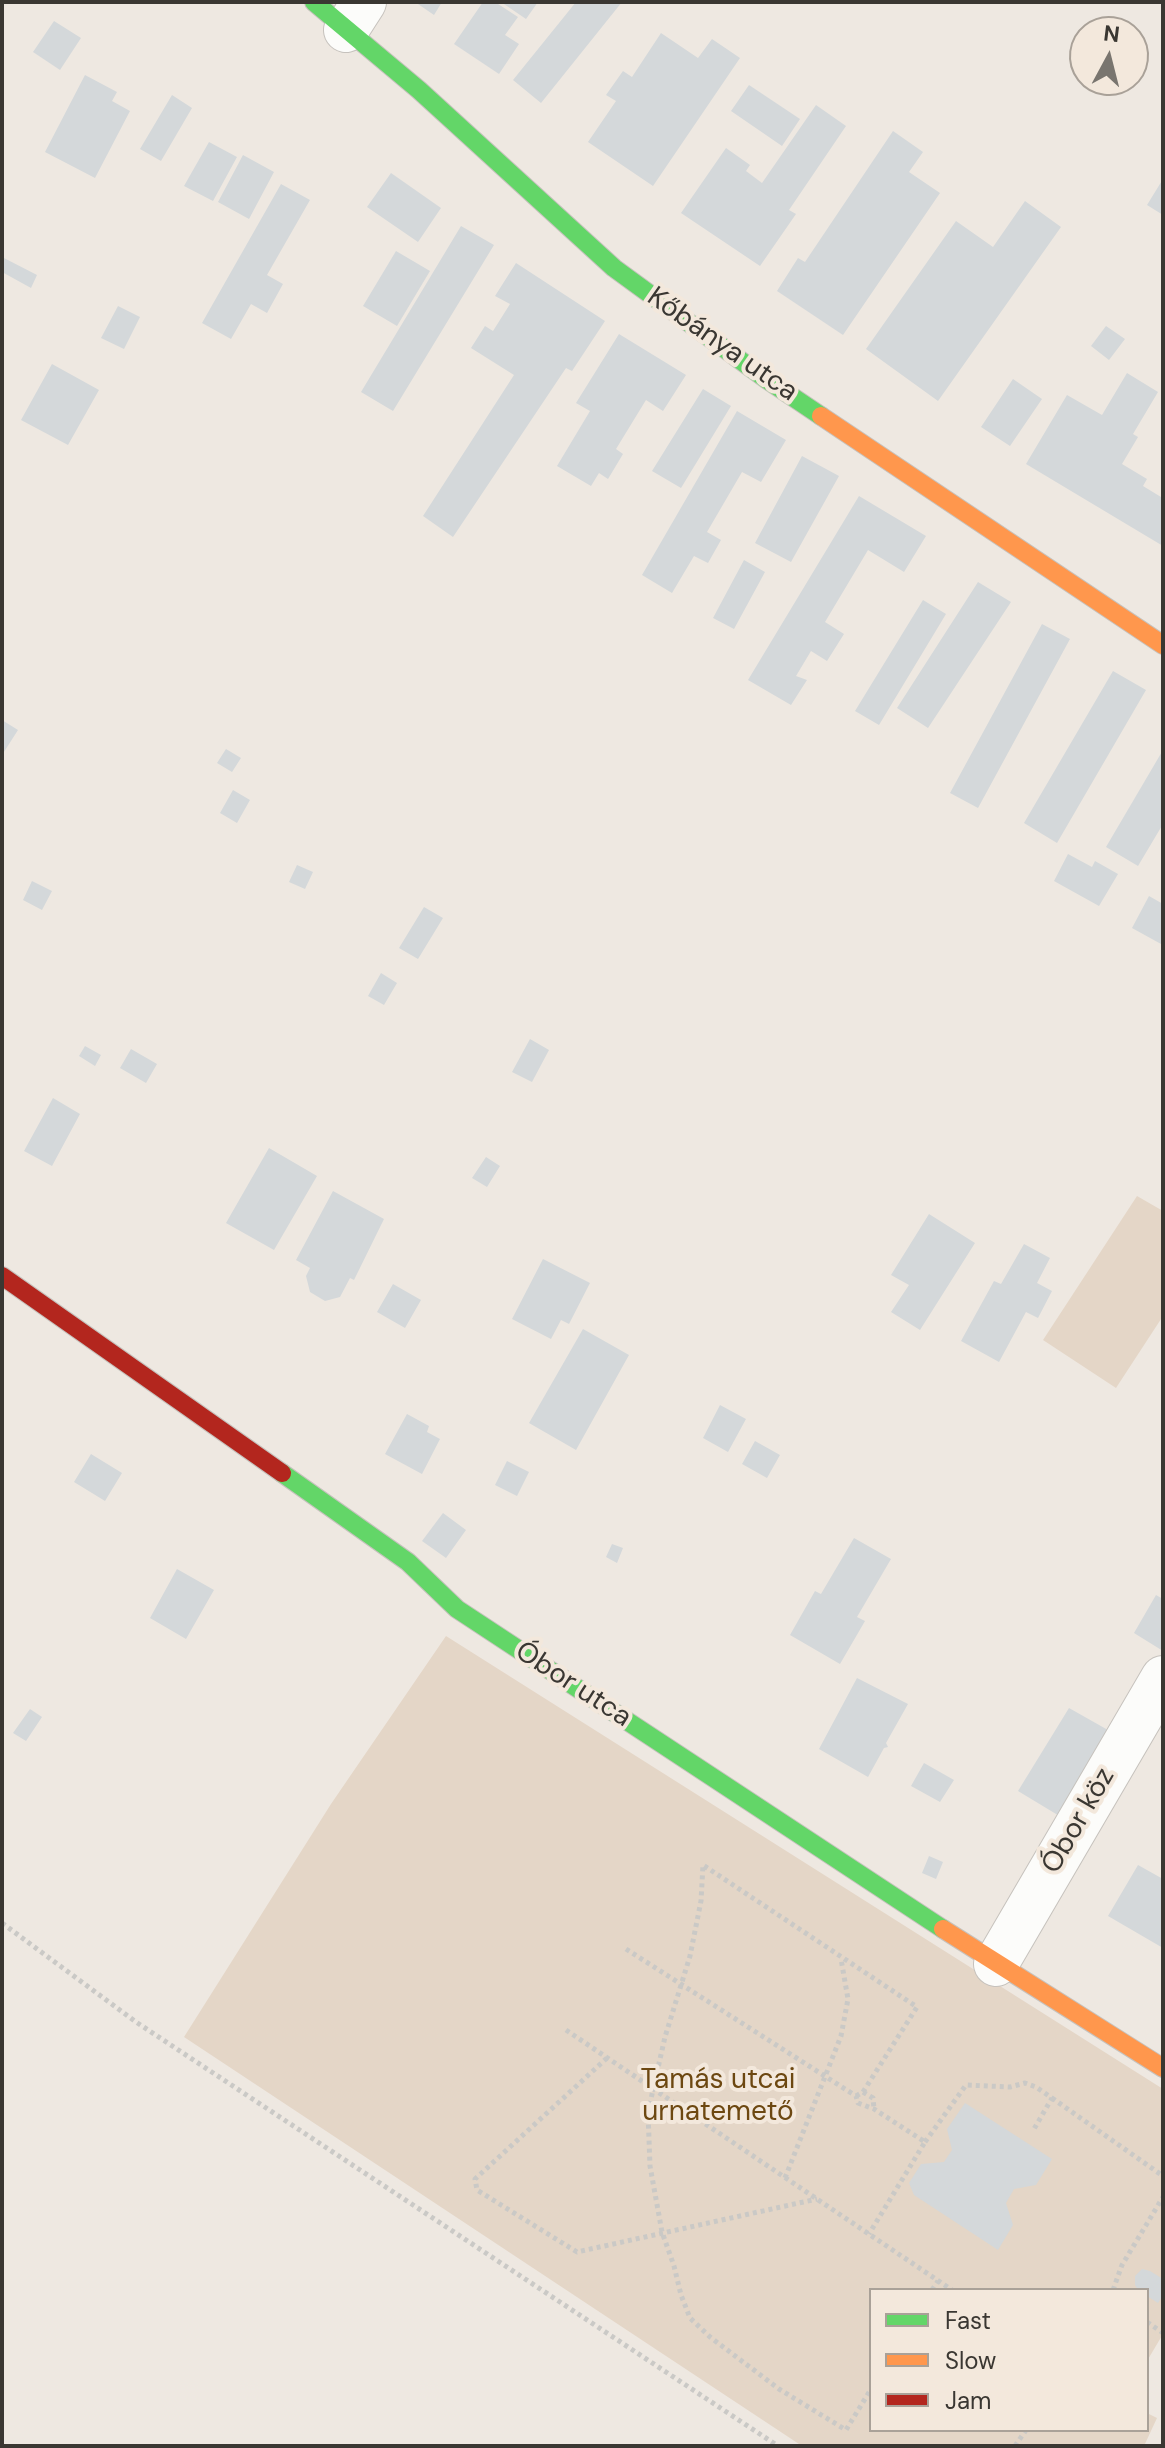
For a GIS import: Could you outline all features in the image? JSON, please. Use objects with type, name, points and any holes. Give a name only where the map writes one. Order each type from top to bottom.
[{"type":"street","name":"Kőbánya utca","points":[[341,11],[419,90],[614,268],[766,379],[1163,645]]},
{"type":"street","name":"Óbor utca","points":[[2,1276],[408,1562],[457,1609],[996,1964],[1163,2068]]},
{"type":"street","name":"Óbor köz","points":[[996,1964],[1163,1678]]},
{"type":"path","points":[[856,2096],[863,2092],[917,2007],[703,1865],[697,1926],[665,2037],[648,2112],[650,2166],[662,2232],[690,2318],[710,2337],[779,2389],[846,2430],[869,2392]]},
{"type":"path","points":[[2,1923],[136,2022],[778,2446]]},
{"type":"path","points":[[626,1949],[856,2096],[858,2103],[874,2109],[925,2142]]},
{"type":"path","points":[[785,2178],[841,2036],[848,1999],[841,1957]]},
{"type":"path","points":[[566,2030],[949,2288]]},
{"type":"path","points":[[607,2058],[475,2179],[477,2190],[577,2252],[817,2199]]},
{"type":"path","points":[[869,2234],[925,2142],[966,2085],[1010,2087],[1025,2083],[1036,2087],[1163,2176]]},
{"type":"path","points":[[863,2092],[873,2098],[874,2109]]},
{"type":"path","points":[[1034,2129],[1052,2098]]},
{"type":"path","points":[[1114,2288],[1122,2265],[1163,2197]]},
{"type":"path","points":[[933,2288],[938,2281]]},
{"type":"green space","points":[[1137,1196],[1163,1211],[1163,1316],[1116,1388],[1043,1340]]},
{"type":"green space","name":"Tamás utcai urnatemető","points":[[446,1636],[1163,2089],[1163,2334],[1149,2358],[1149,2288],[869,2288],[869,2432],[1149,2432],[1149,2414],[1157,2418],[1144,2446],[802,2446],[184,2037],[331,1804]]},
{"type":"building","points":[[415,2],[442,2],[434,15]]},
{"type":"building","points":[[483,2],[495,2],[518,17],[505,35],[519,44],[499,74],[454,44]]},
{"type":"building","points":[[501,2],[538,2],[526,19]]},
{"type":"building","points":[[576,2],[622,2],[541,103],[513,80]]},
{"type":"building","points":[[54,21],[81,38],[60,70],[33,52]]},
{"type":"building","points":[[661,33],[698,58],[712,39],[740,58],[653,186],[588,142],[616,101],[606,95],[623,71],[632,77]]},
{"type":"building","points":[[85,75],[117,92],[112,101],[130,111],[95,178],[45,152]]},
{"type":"building","points":[[749,85],[800,119],[782,146],[731,111]]},
{"type":"building","points":[[172,95],[192,108],[161,161],[140,149]]},
{"type":"building","points":[[816,105],[846,126],[789,210],[796,214],[760,266],[681,213],[726,148],[750,165],[746,171],[762,183]]},
{"type":"building","points":[[893,131],[923,152],[909,172],[940,193],[843,335],[777,291],[798,258],[805,262]]},
{"type":"building","points":[[209,142],[237,157],[213,201],[184,186]]},
{"type":"building","points":[[243,155],[274,172],[249,219],[218,202]]},
{"type":"building","points":[[391,173],[441,208],[418,242],[367,207]]},
{"type":"building","points":[[1163,179],[1163,215],[1147,205]]},
{"type":"building","points":[[281,184],[310,200],[267,275],[283,284],[267,313],[251,304],[231,339],[202,323]]},
{"type":"building","points":[[1025,201],[1061,227],[938,401],[866,349],[956,221],[993,247]]},
{"type":"building","points":[[461,226],[494,245],[393,411],[361,392]]},
{"type":"building","points":[[396,251],[430,271],[397,326],[363,306]]},
{"type":"building","points":[[2,257],[37,275],[31,288],[2,272]]},
{"type":"building","points":[[516,263],[605,321],[572,371],[566,368],[453,537],[423,516],[514,375],[471,348],[485,326],[493,331],[510,304],[495,296]]},
{"type":"building","points":[[118,306],[140,317],[124,349],[101,338]]},
{"type":"building","points":[[1106,326],[1125,339],[1109,360],[1091,346]]},
{"type":"building","points":[[619,334],[686,375],[663,411],[646,400],[616,449],[623,454],[608,479],[599,473],[591,486],[557,466],[590,411],[576,403]]},
{"type":"building","points":[[52,364],[99,390],[68,445],[21,420]]},
{"type":"building","points":[[1127,373],[1158,392],[1133,434],[1138,437],[1122,464],[1147,479],[1143,486],[1161,497],[1163,494],[1163,546],[1026,464],[1067,395],[1102,415]]},
{"type":"building","points":[[1013,379],[1042,399],[1010,446],[981,427]]},
{"type":"building","points":[[703,389],[731,406],[681,488],[652,471]]},
{"type":"building","points":[[737,411],[786,440],[761,482],[742,472],[707,532],[721,540],[708,563],[694,556],[672,593],[642,575]]},
{"type":"building","points":[[802,456],[839,476],[791,562],[755,543]]},
{"type":"building","points":[[859,496],[926,536],[904,572],[868,550],[825,622],[844,634],[827,661],[811,651],[796,676],[807,680],[791,705],[748,680]]},
{"type":"building","points":[[744,560],[765,572],[734,629],[713,618]]},
{"type":"building","points":[[978,582],[1011,602],[928,728],[897,708]]},
{"type":"building","points":[[923,600],[946,614],[879,725],[855,711]]},
{"type":"building","points":[[1042,624],[1070,639],[978,808],[950,793]]},
{"type":"building","points":[[1113,671],[1146,690],[1057,843],[1024,823]]},
{"type":"building","points":[[2,720],[18,730],[2,755]]},
{"type":"building","points":[[226,749],[241,758],[232,772],[217,763]]},
{"type":"building","points":[[1163,750],[1163,824],[1138,866],[1106,847]]},
{"type":"building","points":[[233,790],[250,800],[237,823],[220,813]]},
{"type":"building","points":[[1068,854],[1092,867],[1095,861],[1118,874],[1099,906],[1054,881]]},
{"type":"building","points":[[297,865],[313,872],[305,889],[289,882]]},
{"type":"building","points":[[32,881],[52,891],[42,910],[23,900]]},
{"type":"building","points":[[1149,896],[1163,904],[1161,944],[1132,928]]},
{"type":"building","points":[[424,907],[443,918],[418,959],[399,948]]},
{"type":"building","points":[[381,973],[397,983],[384,1005],[368,996]]},
{"type":"building","points":[[530,1039],[549,1050],[532,1082],[512,1072]]},
{"type":"building","points":[[85,1046],[101,1055],[95,1066],[79,1056]]},
{"type":"building","points":[[131,1049],[157,1064],[146,1083],[120,1068]]},
{"type":"building","points":[[53,1098],[80,1114],[52,1166],[24,1151]]},
{"type":"building","points":[[269,1148],[317,1176],[274,1250],[226,1223]]},
{"type":"building","points":[[486,1157],[500,1166],[487,1187],[472,1178]]},
{"type":"building","points":[[333,1191],[384,1219],[354,1280],[350,1278],[340,1297],[325,1301],[310,1292],[306,1276],[310,1268],[296,1260]]},
{"type":"building","points":[[929,1214],[975,1243],[920,1330],[891,1312],[909,1285],[891,1275]]},
{"type":"building","points":[[1024,1244],[1050,1258],[1037,1283],[1052,1291],[1038,1318],[1026,1312],[999,1362],[961,1341],[994,1281],[1001,1284]]},
{"type":"building","points":[[543,1259],[590,1283],[569,1324],[561,1320],[551,1339],[512,1319]]},
{"type":"building","points":[[393,1284],[421,1300],[405,1328],[377,1312]]},
{"type":"building","points":[[583,1329],[629,1355],[576,1450],[529,1423]]},
{"type":"building","points":[[720,1405],[746,1419],[728,1452],[703,1438]]},
{"type":"building","points":[[407,1414],[429,1426],[427,1432],[440,1439],[422,1474],[385,1454]]},
{"type":"building","points":[[755,1441],[780,1455],[767,1478],[742,1464]]},
{"type":"building","points":[[91,1454],[122,1473],[105,1501],[74,1482]]},
{"type":"building","points":[[507,1461],[529,1472],[517,1496],[495,1485]]},
{"type":"building","points":[[443,1513],[466,1530],[446,1558],[422,1541]]},
{"type":"building","points":[[854,1538],[891,1559],[857,1617],[865,1621],[840,1664],[790,1635],[815,1591],[821,1594]]},
{"type":"building","points":[[612,1544],[623,1548],[617,1563],[606,1557]]},
{"type":"building","points":[[177,1569],[214,1590],[186,1639],[150,1618]]},
{"type":"building","points":[[1156,1595],[1163,1599],[1163,1651],[1134,1633]]},
{"type":"building","points":[[857,1678],[908,1704],[886,1743],[888,1747],[884,1748],[868,1777],[819,1749]]},
{"type":"building","points":[[1069,1708],[1115,1734],[1066,1820],[1018,1791]]},
{"type":"building","points":[[30,1709],[42,1717],[26,1741],[13,1733]]},
{"type":"building","points":[[924,1763],[954,1780],[940,1802],[911,1786]]},
{"type":"building","points":[[929,1856],[943,1862],[936,1879],[922,1873]]},
{"type":"building","points":[[1138,1865],[1163,1879],[1163,1948],[1108,1916]]},
{"type":"building","points":[[965,2103],[1052,2159],[1036,2185],[1014,2189],[1006,2203],[1013,2225],[998,2250],[914,2195],[909,2183],[921,2164],[944,2162],[952,2150],[947,2129]]},
{"type":"building","points":[[1142,2269],[1163,2279],[1163,2295],[1158,2303],[1149,2297],[1149,2288],[1137,2288],[1135,2276]]},
{"type":"traffic: fast","points":[[314,2],[419,90],[614,268],[821,416]]},
{"type":"traffic: fast","points":[[282,1473],[408,1562],[457,1609],[943,1929]]},
{"type":"traffic: slow","points":[[821,416],[1163,645]]},
{"type":"traffic: slow","points":[[943,1929],[1163,2068]]},
{"type":"traffic: jam","points":[[2,1276],[282,1473]]}]
